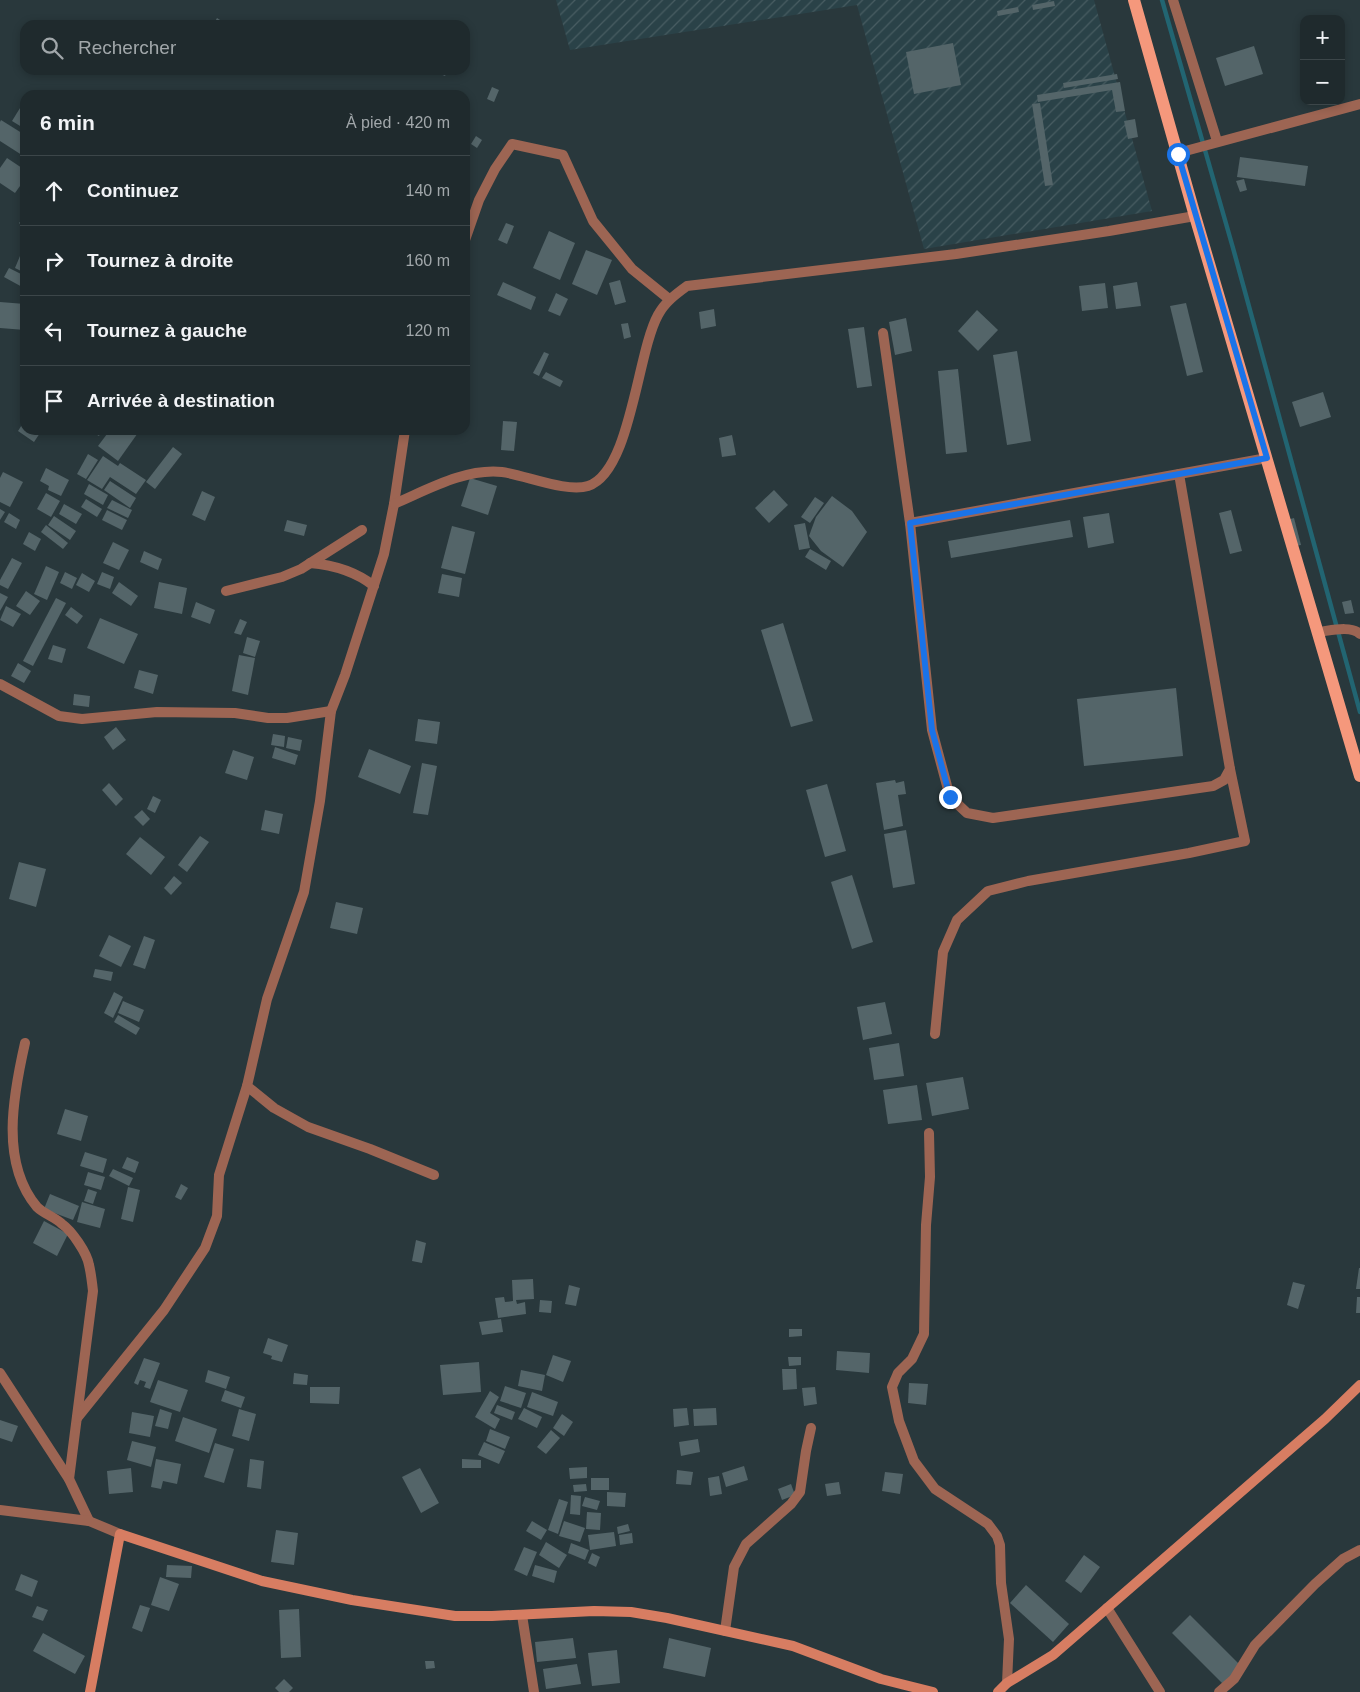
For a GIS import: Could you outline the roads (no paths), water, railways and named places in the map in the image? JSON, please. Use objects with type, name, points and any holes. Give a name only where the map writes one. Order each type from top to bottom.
[{"type":"main road","points":[[1134,0],[1195,216],[1360,776]]},
{"type":"street","points":[[1173,0],[1217,142]]},
{"type":"street","points":[[1178,154],[1360,104]]},
{"type":"street","points":[[470,226],[479,200],[495,169],[512,144],[563,155],[593,221],[632,269],[669,299]]},
{"type":"street","points":[[394,504],[445,482],[475,473],[502,472],[572,488],[588,486],[603,476],[618,452],[657,315],[669,299],[687,286],[707,282],[956,254],[1195,216]]},
{"type":"street","points":[[883,333],[910,523],[932,730],[950,797],[967,813],[993,818],[1213,786],[1224,780],[1230,769]]},
{"type":"street","points":[[76,1419],[164,1310],[205,1248],[216,1216],[219,1175],[248,1086],[267,999],[304,892],[320,802],[331,711],[345,675],[384,554],[404,435]]},
{"type":"street","points":[[910,523],[1267,458]]},
{"type":"street","points":[[936,1034],[943,952],[957,920],[988,891],[1028,881],[1190,853],[1245,841],[1230,769],[1179,474]]},
{"type":"street","points":[[226,591],[282,577],[310,563],[362,530]]},
{"type":"street","points":[[310,563],[326,564],[341,568],[363,577],[374,586]]},
{"type":"street","points":[[1317,632],[1350,630],[1358,631],[1360,634]]},
{"type":"street","points":[[0,684],[59,716],[82,719],[157,712],[235,713],[268,718],[287,718],[331,711]]},
{"type":"street","points":[[25,1043],[12,1100],[11,1151],[24,1191],[38,1209],[63,1224],[75,1238],[89,1263],[93,1291],[68,1479]]},
{"type":"street","points":[[248,1086],[274,1108],[308,1127],[370,1149],[434,1176]]},
{"type":"street","points":[[929,1133],[930,1177],[926,1225],[924,1334],[912,1359],[898,1373],[892,1387],[899,1421],[914,1461],[935,1489],[988,1524],[997,1536],[1000,1545],[1001,1583],[1009,1639],[1007,1683]]},
{"type":"street","points":[[0,1373],[68,1479],[89,1521]]},
{"type":"street","points":[[998,1692],[1007,1683],[1052,1655],[1325,1420],[1360,1386]]},
{"type":"street","points":[[724,1631],[734,1567],[746,1544],[791,1504],[800,1492],[811,1428]]},
{"type":"street","points":[[0,1510],[89,1521],[120,1534],[262,1581],[352,1600],[455,1616],[594,1611],[631,1612],[793,1646],[881,1679],[933,1692]]},
{"type":"street","points":[[90,1692],[113,1579],[120,1534]]},
{"type":"street","points":[[1219,1692],[1234,1679],[1255,1645],[1315,1584],[1343,1559],[1360,1550]]},
{"type":"street","points":[[1106,1608],[1160,1692]]},
{"type":"street","points":[[522,1615],[534,1692]]},
{"type":"waterway","points":[[1162,0],[1233,248],[1360,712]]}]
